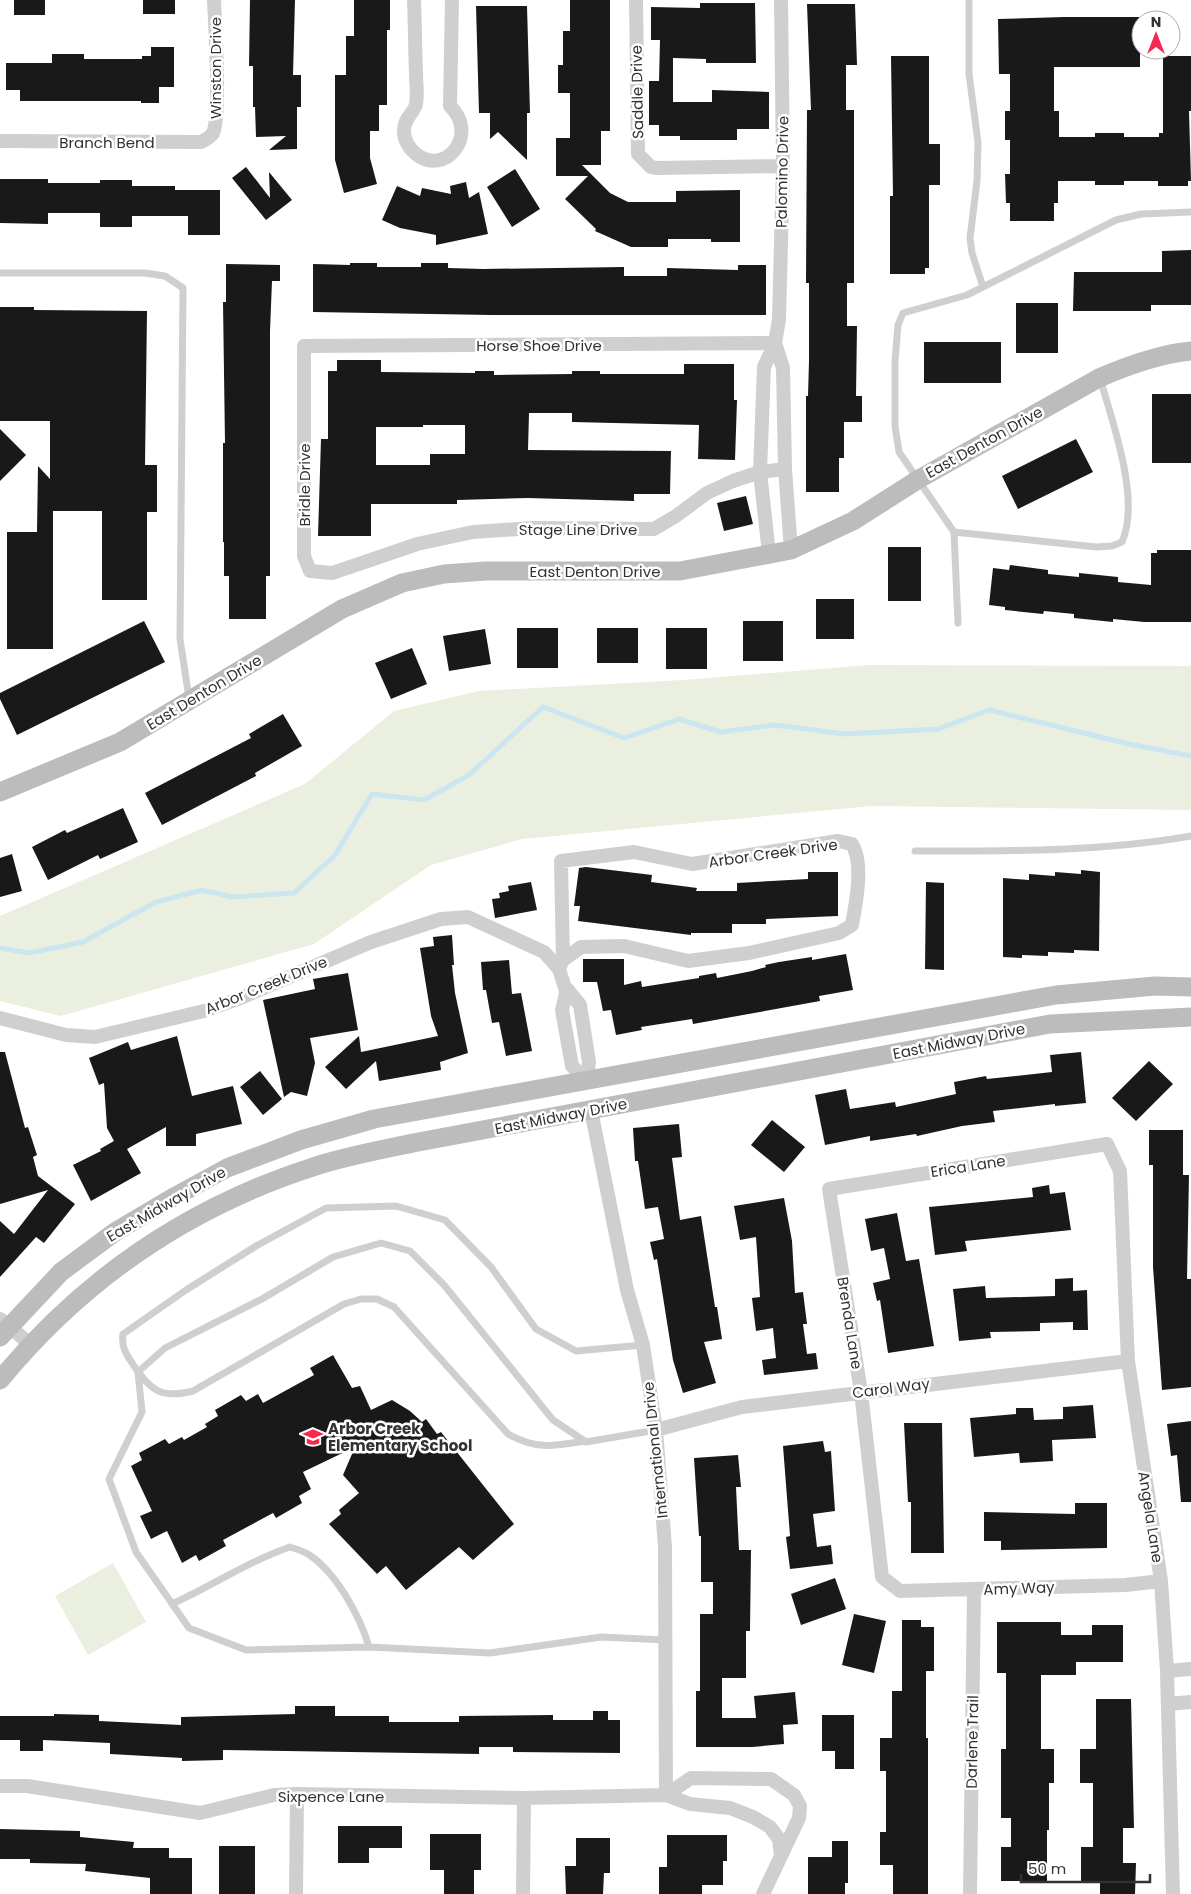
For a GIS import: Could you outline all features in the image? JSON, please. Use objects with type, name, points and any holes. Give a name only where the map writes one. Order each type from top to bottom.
[{"type":"main road","name":"East Denton Drive","points":[[0,792],[120,742],[342,609],[402,583],[444,574],[486,571],[680,571],[791,550],[853,521],[919,479],[1100,378],[1130,364],[1174,352],[1191,351]]},
{"type":"main road","name":"East Midway Drive","points":[[3,1327],[60,1272],[107,1238],[227,1168],[301,1140],[374,1120],[1056,995],[1155,986],[1191,987]]},
{"type":"main road","name":"East Midway Drive","points":[[0,1380],[30,1344],[75,1301],[121,1263],[198,1214],[258,1186],[318,1165],[412,1143],[1050,1024],[1191,1017]]},
{"type":"main road","points":[[587,1081],[591,1110]]},
{"type":"street","name":"Winston Drive","points":[[212,135],[215,126],[214,0]]},
{"type":"street","points":[[414,0],[416,107],[405,122],[404,132],[412,150],[419,156],[429,159],[438,159],[456,150],[463,132],[457,113],[450,106],[452,0]]},
{"type":"street","name":"Saddle Drive","points":[[636,0],[638,154],[643,161],[651,167],[658,168],[783,166]]},
{"type":"street","name":"Palomino Drive","points":[[769,554],[760,472],[764,367],[775,343],[779,318],[783,166],[781,0]]},
{"type":"street","name":"Branch Bend","points":[[0,141],[201,142],[212,135]]},
{"type":"street","name":"Palomino Drive","points":[[775,343],[783,368],[785,469],[791,550]]},
{"type":"street","name":"Horse Shoe Drive","points":[[304,346],[775,343]]},
{"type":"street","name":"Bridle Drive","points":[[304,346],[304,556],[310,571],[332,573],[359,562]]},
{"type":"street","name":"Stage Line Drive","points":[[359,562],[417,544],[473,532],[533,528],[654,529],[707,493],[734,480],[760,472],[785,469]]},
{"type":"street","name":"Arbor Creek Drive","points":[[838,841],[852,844],[858,853],[856,899],[852,925],[839,933],[749,953],[688,962],[624,946],[581,947],[561,965],[561,861],[634,852],[692,864],[838,841]]},
{"type":"street","name":"Arbor Creek Drive","points":[[0,1018],[66,1035],[95,1037],[204,1011],[238,999],[371,942],[441,919],[468,917],[544,952],[561,965]]},
{"type":"street","points":[[561,965],[566,991],[567,989],[580,1004],[589,1062],[587,1081]]},
{"type":"street","name":"International Drive","points":[[591,1110],[627,1290],[643,1345],[656,1430],[665,1547],[666,1795]]},
{"type":"street","name":"Erica Lane","points":[[829,1189],[1107,1144]]},
{"type":"street","name":"Angela Lane","points":[[1107,1144],[1120,1170],[1128,1360],[1161,1581],[1167,1671],[1173,1894]]},
{"type":"street","name":"Brenda Lane","points":[[829,1189],[861,1392],[882,1577]]},
{"type":"street","points":[[3,1327],[30,1344]]},
{"type":"street","name":"Carol Way","points":[[656,1430],[742,1407],[1128,1360]]},
{"type":"street","name":"Amy Way","points":[[882,1577],[900,1591],[1126,1585],[1161,1581]]},
{"type":"street","name":"Darlene Trail","points":[[970,1894],[974,1590]]},
{"type":"street","points":[[1167,1671],[1191,1669]]},
{"type":"street","points":[[1168,1704],[1191,1702]]},
{"type":"street","points":[[666,1795],[691,1778],[771,1779],[794,1795],[800,1806],[799,1818],[763,1894]]},
{"type":"street","name":"Sixpence Lane","points":[[0,1786],[26,1786],[200,1813],[274,1795],[297,1794],[524,1798],[666,1795]]},
{"type":"street","points":[[296,1894],[297,1794]]},
{"type":"street","points":[[666,1795],[690,1804],[730,1808],[753,1817],[770,1827],[779,1839],[781,1856]]},
{"type":"street","points":[[524,1798],[524,1894]]},
{"type":"lane","points":[[969,0],[969,74],[978,142],[977,181],[970,238],[972,253],[983,287]]},
{"type":"lane","points":[[958,623],[954,532],[899,452],[895,426],[895,361],[898,325],[903,313],[967,295],[1116,220],[1141,214],[1191,212]]},
{"type":"lane","points":[[0,273],[144,273],[166,276],[183,288],[180,639],[189,700]]},
{"type":"lane","points":[[954,532],[1096,547],[1112,546],[1122,542],[1126,532],[1127,489],[1118,442],[1100,378]]},
{"type":"lane","points":[[915,851],[1008,850],[1158,842],[1191,836]]},
{"type":"lane","points":[[643,1345],[576,1351],[536,1329],[491,1267],[445,1220],[396,1206],[326,1208],[256,1246],[186,1290],[123,1334],[121,1344],[148,1386],[163,1393],[178,1395],[193,1391],[271,1348],[344,1304],[360,1299],[377,1299],[387,1302],[410,1322],[508,1434],[524,1444],[548,1447],[656,1430]]},
{"type":"lane","points":[[138,1372],[165,1348],[262,1299],[333,1257],[380,1243],[410,1251],[444,1285],[553,1420],[585,1441]]},
{"type":"lane","points":[[138,1372],[142,1412],[109,1479],[136,1552],[189,1628],[246,1650],[369,1647],[490,1653],[601,1637],[665,1640]]},
{"type":"lane","points":[[172,1604],[232,1575],[263,1556],[290,1547],[308,1554],[348,1597],[363,1627],[369,1647]]},
{"type":"green space","points":[[869,665],[1191,666],[1191,810],[872,806],[522,839],[431,865],[314,944],[61,1016],[0,1001],[0,916],[305,784],[394,711],[479,691],[683,680]]},
{"type":"green space","points":[[113,1563],[146,1622],[88,1655],[55,1596]]},
{"type":"building","points":[[14,0],[45,0],[45,15],[14,15]]},
{"type":"building","points":[[143,0],[175,0],[175,14],[143,14]]},
{"type":"building","points":[[250,0],[295,0],[293,75],[301,75],[301,107],[297,107],[297,149],[269,150],[286,136],[256,137],[255,107],[253,107],[253,66],[249,66]]},
{"type":"building","points":[[354,0],[390,0],[390,30],[387,30],[387,105],[379,105],[379,131],[370,131],[370,158],[377,184],[344,193],[335,160],[335,75],[346,75],[346,36],[354,36]]},
{"type":"building","points":[[570,0],[610,0],[610,131],[601,131],[601,165],[582,165],[610,193],[628,202],[676,202],[676,191],[740,190],[740,242],[711,242],[711,239],[668,239],[668,247],[631,247],[595,231],[596,229],[565,199],[588,176],[556,176],[556,138],[570,138],[570,93],[558,93],[558,65],[563,65],[563,31],[570,31]]},
{"type":"building","points":[[700,3],[755,3],[756,63],[706,63],[706,59],[673,58],[673,102],[712,102],[712,90],[769,92],[769,129],[737,129],[737,140],[680,140],[680,136],[659,136],[659,125],[649,125],[649,81],[659,81],[660,40],[651,40],[651,7],[700,8]]},
{"type":"building","points":[[807,4],[855,4],[857,65],[846,65],[846,110],[854,110],[854,283],[847,283],[847,326],[857,326],[856,396],[862,396],[862,422],[844,422],[844,458],[839,458],[839,492],[806,492],[806,396],[808,396],[809,361],[809,283],[806,283],[807,110],[811,110]]},
{"type":"building","points":[[476,6],[527,6],[530,113],[527,113],[527,160],[498,132],[490,139],[490,113],[479,113]]},
{"type":"building","points":[[1131,17],[1131,60],[1140,60],[1140,67],[1054,67],[1054,111],[1059,111],[1059,137],[1095,137],[1095,133],[1124,133],[1124,137],[1159,137],[1159,133],[1163,133],[1163,60],[1181,60],[1181,56],[1191,56],[1191,111],[1189,111],[1191,181],[1188,181],[1188,186],[1158,186],[1158,181],[1124,181],[1124,185],[1095,185],[1095,181],[1058,181],[1058,203],[1054,203],[1054,221],[1010,221],[1010,203],[1006,203],[1005,174],[1010,174],[1010,140],[1005,140],[1005,111],[1010,111],[1010,74],[999,74],[998,19]]},
{"type":"building","points":[[151,47],[174,47],[174,87],[159,87],[159,103],[141,103],[141,101],[20,101],[20,90],[6,90],[6,63],[52,63],[52,54],[84,54],[84,59],[142,59],[142,56],[151,56]]},
{"type":"building","points":[[891,56],[929,56],[929,144],[940,144],[940,185],[929,185],[929,268],[925,268],[925,274],[890,274],[890,196],[893,196]]},
{"type":"building","points":[[246,167],[270,198],[269,172],[292,200],[266,220],[232,178]]},
{"type":"building","points":[[515,169],[540,209],[512,227],[487,187]]},
{"type":"building","points":[[0,179],[48,179],[48,183],[100,183],[100,180],[132,180],[132,186],[175,186],[175,190],[220,190],[220,235],[188,235],[188,216],[132,216],[132,227],[100,227],[100,213],[48,213],[48,224],[0,223]]},
{"type":"building","points":[[466,182],[469,198],[479,192],[488,234],[436,245],[436,235],[400,228],[382,220],[397,186],[420,196],[422,188],[451,194],[450,186]]},
{"type":"building","points":[[1191,250],[1191,305],[1151,305],[1151,311],[1073,311],[1074,272],[1162,272],[1162,251]]},
{"type":"building","points":[[350,263],[377,263],[377,267],[421,267],[421,263],[448,263],[448,268],[483,269],[624,267],[624,276],[667,276],[667,268],[738,270],[738,265],[766,265],[766,315],[491,315],[313,312],[313,264],[350,265]]},
{"type":"building","points":[[226,264],[280,265],[280,281],[272,281],[270,331],[270,576],[266,576],[266,619],[229,619],[229,576],[224,576],[223,302],[226,302]]},
{"type":"building","points":[[1016,303],[1058,303],[1058,353],[1016,353]]},
{"type":"building","points":[[0,307],[34,307],[34,310],[147,311],[145,465],[157,465],[157,512],[147,512],[147,600],[102,600],[102,511],[53,511],[53,649],[7,649],[7,532],[37,532],[38,466],[50,479],[50,421],[0,421]]},
{"type":"building","points":[[924,342],[1001,342],[1001,383],[924,383]]},
{"type":"building","points":[[337,360],[381,360],[381,372],[475,373],[475,371],[494,371],[494,375],[572,374],[572,371],[600,371],[600,374],[684,374],[684,364],[734,364],[734,400],[737,400],[735,460],[698,459],[699,425],[572,422],[572,413],[529,413],[528,450],[671,451],[670,494],[634,494],[634,501],[528,498],[457,500],[457,504],[371,504],[371,536],[318,536],[321,439],[328,439],[328,371],[337,371]],"holes":[[[465,425],[465,454],[430,454],[430,465],[376,465],[376,427]]]},
{"type":"building","points":[[1152,394],[1191,394],[1191,463],[1152,463]]},
{"type":"building","points":[[0,429],[26,455],[0,481]]},
{"type":"building","points":[[1076,439],[1093,472],[1018,509],[1002,476]]},
{"type":"building","points":[[746,496],[753,524],[724,531],[717,503]]},
{"type":"building","points":[[888,547],[921,547],[921,601],[888,601]]},
{"type":"building","points":[[1157,550],[1191,550],[1191,622],[1144,622],[1113,619],[1113,622],[1074,618],[1074,614],[1044,611],[1043,614],[1005,610],[1005,607],[989,605],[993,568],[1009,570],[1010,565],[1048,570],[1048,574],[1079,577],[1079,573],[1118,577],[1118,582],[1151,585],[1151,553],[1157,553]]},
{"type":"building","points":[[816,599],[854,599],[854,639],[816,639]]},
{"type":"building","points":[[144,621],[165,662],[17,735],[0,699],[0,693]]},
{"type":"building","points":[[743,621],[783,621],[783,661],[743,661]]},
{"type":"building","points":[[517,628],[558,628],[558,668],[517,668]]},
{"type":"building","points":[[597,628],[638,628],[638,663],[597,663]]},
{"type":"building","points":[[666,628],[707,628],[707,669],[666,669]]},
{"type":"building","points":[[485,629],[491,664],[449,671],[443,636]]},
{"type":"building","points":[[412,648],[427,684],[391,699],[375,663]]},
{"type":"building","points":[[283,714],[302,746],[255,773],[256,776],[162,825],[145,793],[251,738],[249,734]]},
{"type":"building","points":[[123,808],[138,842],[100,859],[98,855],[48,880],[32,847],[65,830],[67,833]]},
{"type":"building","points":[[12,854],[22,891],[0,897],[0,858]]},
{"type":"building","points":[[586,867],[652,875],[651,882],[697,888],[696,891],[737,891],[737,883],[808,879],[808,872],[838,872],[838,916],[766,919],[766,924],[732,924],[732,933],[691,933],[691,935],[578,921],[580,906],[574,906],[579,868]]},
{"type":"building","points":[[1081,870],[1100,872],[1099,951],[1074,950],[1074,953],[1048,952],[1048,956],[1022,955],[1022,958],[1003,957],[1003,878],[1029,880],[1029,874],[1055,876],[1055,872],[1081,874]]},
{"type":"building","points":[[531,882],[537,910],[495,918],[492,899],[500,898],[499,893],[509,891],[508,886]]},
{"type":"building","points":[[926,882],[944,883],[944,970],[925,969]]},
{"type":"building","points":[[452,935],[454,965],[452,965],[455,993],[468,1053],[440,1062],[441,1070],[379,1081],[376,1061],[346,1089],[325,1067],[359,1036],[361,1052],[438,1036],[431,1016],[420,948],[434,946],[433,937]]},
{"type":"building","points":[[846,954],[853,990],[819,996],[820,1001],[693,1024],[692,1019],[641,1027],[642,1030],[616,1035],[611,1010],[603,1011],[597,982],[583,982],[583,959],[624,959],[624,985],[641,981],[642,987],[699,978],[699,976],[716,973],[717,978],[752,971],[766,967],[765,965],[779,962],[812,957],[812,960]]},
{"type":"building","points":[[509,960],[512,994],[521,993],[532,1051],[506,1056],[499,1022],[492,1023],[486,990],[483,990],[481,962]]},
{"type":"building","points":[[348,973],[358,1030],[310,1038],[315,1063],[307,1096],[291,1092],[284,1097],[263,1000],[315,989],[313,979]]},
{"type":"building","points":[[177,1036],[192,1096],[233,1086],[242,1124],[196,1134],[196,1146],[166,1146],[166,1127],[127,1149],[141,1173],[91,1201],[73,1165],[101,1151],[100,1149],[114,1141],[107,1128],[104,1083],[99,1085],[89,1058],[128,1042],[131,1050]]},
{"type":"building","points":[[0,1052],[5,1052],[25,1128],[28,1127],[37,1155],[33,1157],[38,1176],[75,1204],[44,1243],[36,1237],[0,1277],[0,1221],[14,1234],[48,1190],[0,1204]]},
{"type":"building","points":[[1081,1052],[1086,1103],[1055,1106],[1055,1104],[993,1111],[995,1122],[962,1126],[917,1136],[916,1134],[870,1141],[870,1136],[825,1145],[815,1095],[846,1089],[850,1109],[895,1102],[896,1107],[956,1094],[954,1082],[986,1076],[987,1079],[1052,1072],[1050,1055]]},
{"type":"building","points":[[1149,1061],[1173,1084],[1136,1121],[1112,1098]]},
{"type":"building","points":[[260,1071],[282,1099],[263,1115],[240,1087]]},
{"type":"building","points":[[772,1120],[805,1147],[784,1172],[751,1145]]},
{"type":"building","points":[[679,1124],[682,1157],[672,1158],[680,1220],[701,1216],[715,1307],[717,1307],[722,1339],[704,1342],[716,1383],[683,1393],[673,1360],[657,1259],[654,1260],[650,1242],[664,1239],[658,1207],[645,1209],[638,1161],[635,1161],[633,1128]]},
{"type":"building","points":[[1149,1130],[1183,1130],[1183,1175],[1189,1175],[1187,1279],[1191,1279],[1191,1387],[1162,1390],[1153,1267],[1153,1165],[1149,1165]]},
{"type":"building","points":[[1049,1185],[1050,1194],[1065,1192],[1071,1230],[965,1241],[967,1251],[935,1255],[929,1207],[1033,1197],[1032,1188]]},
{"type":"building","points":[[784,1198],[792,1241],[795,1293],[803,1292],[807,1324],[803,1324],[807,1354],[816,1353],[818,1369],[764,1375],[762,1360],[776,1358],[773,1328],[756,1331],[752,1298],[760,1297],[756,1237],[740,1240],[734,1206]]},
{"type":"building","points":[[897,1213],[906,1261],[919,1259],[934,1346],[888,1353],[880,1300],[877,1301],[873,1283],[890,1279],[884,1248],[871,1251],[865,1219]]},
{"type":"building","points":[[1073,1278],[1073,1291],[1087,1290],[1088,1330],[1073,1330],[1073,1322],[1040,1323],[1040,1331],[990,1332],[991,1338],[959,1341],[953,1289],[985,1286],[986,1298],[1055,1296],[1055,1279]]},
{"type":"building","points":[[333,1355],[352,1388],[360,1386],[371,1410],[392,1400],[410,1411],[422,1422],[426,1419],[437,1434],[441,1432],[514,1524],[473,1560],[459,1547],[406,1590],[386,1566],[377,1574],[329,1524],[341,1514],[339,1510],[359,1493],[343,1475],[355,1447],[303,1472],[311,1489],[299,1496],[302,1503],[276,1518],[273,1513],[223,1540],[226,1546],[199,1561],[196,1555],[182,1563],[167,1531],[151,1539],[140,1516],[152,1511],[131,1466],[142,1460],[139,1453],[165,1439],[169,1444],[182,1437],[184,1440],[207,1427],[205,1424],[218,1416],[215,1410],[241,1395],[246,1401],[258,1394],[263,1403],[314,1375],[310,1368]]},
{"type":"building","points":[[1093,1405],[1096,1438],[1052,1440],[1053,1461],[1020,1463],[1019,1453],[974,1457],[970,1418],[1016,1414],[1016,1408],[1033,1408],[1034,1420],[1063,1419],[1063,1407]]},
{"type":"building","points":[[1191,1421],[1191,1502],[1181,1502],[1177,1455],[1171,1456],[1167,1424]]},
{"type":"building","points":[[904,1423],[942,1423],[944,1553],[911,1553],[911,1502],[908,1502]]},
{"type":"building","points":[[823,1441],[825,1452],[831,1451],[835,1511],[813,1514],[817,1547],[831,1545],[833,1564],[790,1569],[786,1537],[790,1536],[783,1446]]},
{"type":"building","points":[[738,1455],[741,1487],[736,1487],[739,1550],[751,1550],[750,1631],[746,1631],[746,1678],[722,1678],[722,1718],[756,1718],[754,1696],[795,1692],[798,1724],[783,1725],[784,1744],[752,1747],[696,1747],[696,1691],[700,1691],[700,1614],[713,1614],[713,1582],[701,1582],[701,1536],[699,1536],[694,1458]]},
{"type":"building","points":[[1075,1503],[1107,1503],[1107,1548],[1001,1550],[1001,1541],[984,1541],[984,1512],[1075,1514]]},
{"type":"building","points":[[835,1578],[846,1609],[801,1625],[791,1594]]},
{"type":"building","points":[[854,1614],[886,1621],[874,1673],[842,1665]]},
{"type":"building","points":[[902,1620],[921,1620],[921,1627],[934,1627],[934,1671],[926,1671],[928,1894],[893,1894],[893,1865],[880,1865],[880,1832],[886,1832],[886,1771],[880,1771],[880,1738],[892,1738],[892,1691],[902,1691]]},
{"type":"building","points":[[997,1622],[1061,1622],[1061,1635],[1092,1635],[1092,1625],[1123,1625],[1123,1662],[1076,1662],[1076,1675],[1041,1675],[1041,1749],[1054,1749],[1054,1783],[1049,1783],[1047,1881],[1001,1881],[1001,1847],[1011,1847],[1011,1818],[1001,1818],[1001,1749],[1006,1749],[1006,1673],[997,1673]]},
{"type":"building","points":[[1096,1699],[1131,1699],[1134,1828],[1123,1828],[1123,1863],[1136,1863],[1135,1894],[1100,1894],[1100,1881],[1081,1881],[1081,1847],[1093,1847],[1093,1783],[1080,1783],[1080,1749],[1096,1749]]},
{"type":"building","points":[[295,1706],[335,1706],[335,1716],[389,1716],[389,1722],[459,1722],[459,1716],[553,1715],[553,1720],[593,1720],[593,1711],[608,1711],[608,1720],[620,1720],[620,1753],[513,1752],[513,1747],[479,1747],[479,1754],[223,1750],[223,1760],[182,1761],[182,1758],[110,1754],[110,1743],[43,1740],[43,1751],[20,1751],[20,1740],[0,1740],[0,1716],[99,1715],[99,1721],[181,1725],[181,1717],[295,1714]]},
{"type":"building","points":[[822,1715],[854,1715],[854,1769],[835,1769],[835,1751],[822,1751]]},
{"type":"building","points":[[338,1826],[402,1826],[402,1848],[369,1848],[369,1863],[338,1863]]},
{"type":"building","points":[[0,1829],[80,1831],[80,1837],[134,1842],[133,1848],[169,1848],[169,1858],[192,1858],[192,1894],[150,1894],[150,1878],[85,1871],[86,1864],[30,1863],[30,1859],[0,1859]]},
{"type":"building","points":[[430,1834],[481,1834],[481,1870],[474,1870],[474,1894],[444,1894],[444,1870],[430,1870]]},
{"type":"building","points":[[667,1835],[727,1835],[727,1861],[723,1861],[723,1885],[702,1885],[702,1894],[659,1894],[659,1867],[667,1867]]},
{"type":"building","points":[[576,1838],[610,1838],[610,1873],[604,1873],[603,1894],[566,1894],[565,1866],[576,1866]]},
{"type":"building","points":[[832,1841],[848,1841],[848,1883],[845,1883],[845,1894],[808,1894],[808,1857],[832,1857]]},
{"type":"building","points":[[219,1846],[255,1846],[255,1894],[219,1894]]},
{"type":"waterway","points":[[0,948],[29,953],[83,942],[156,902],[202,890],[232,897],[294,893],[335,855],[372,794],[424,800],[469,775],[543,707],[624,738],[679,719],[721,732],[774,725],[845,734],[938,729],[989,710],[1129,744],[1191,756]]},
{"type":"place","name":"Arbor Creek Elementary School","points":[[313,1437]]}]
